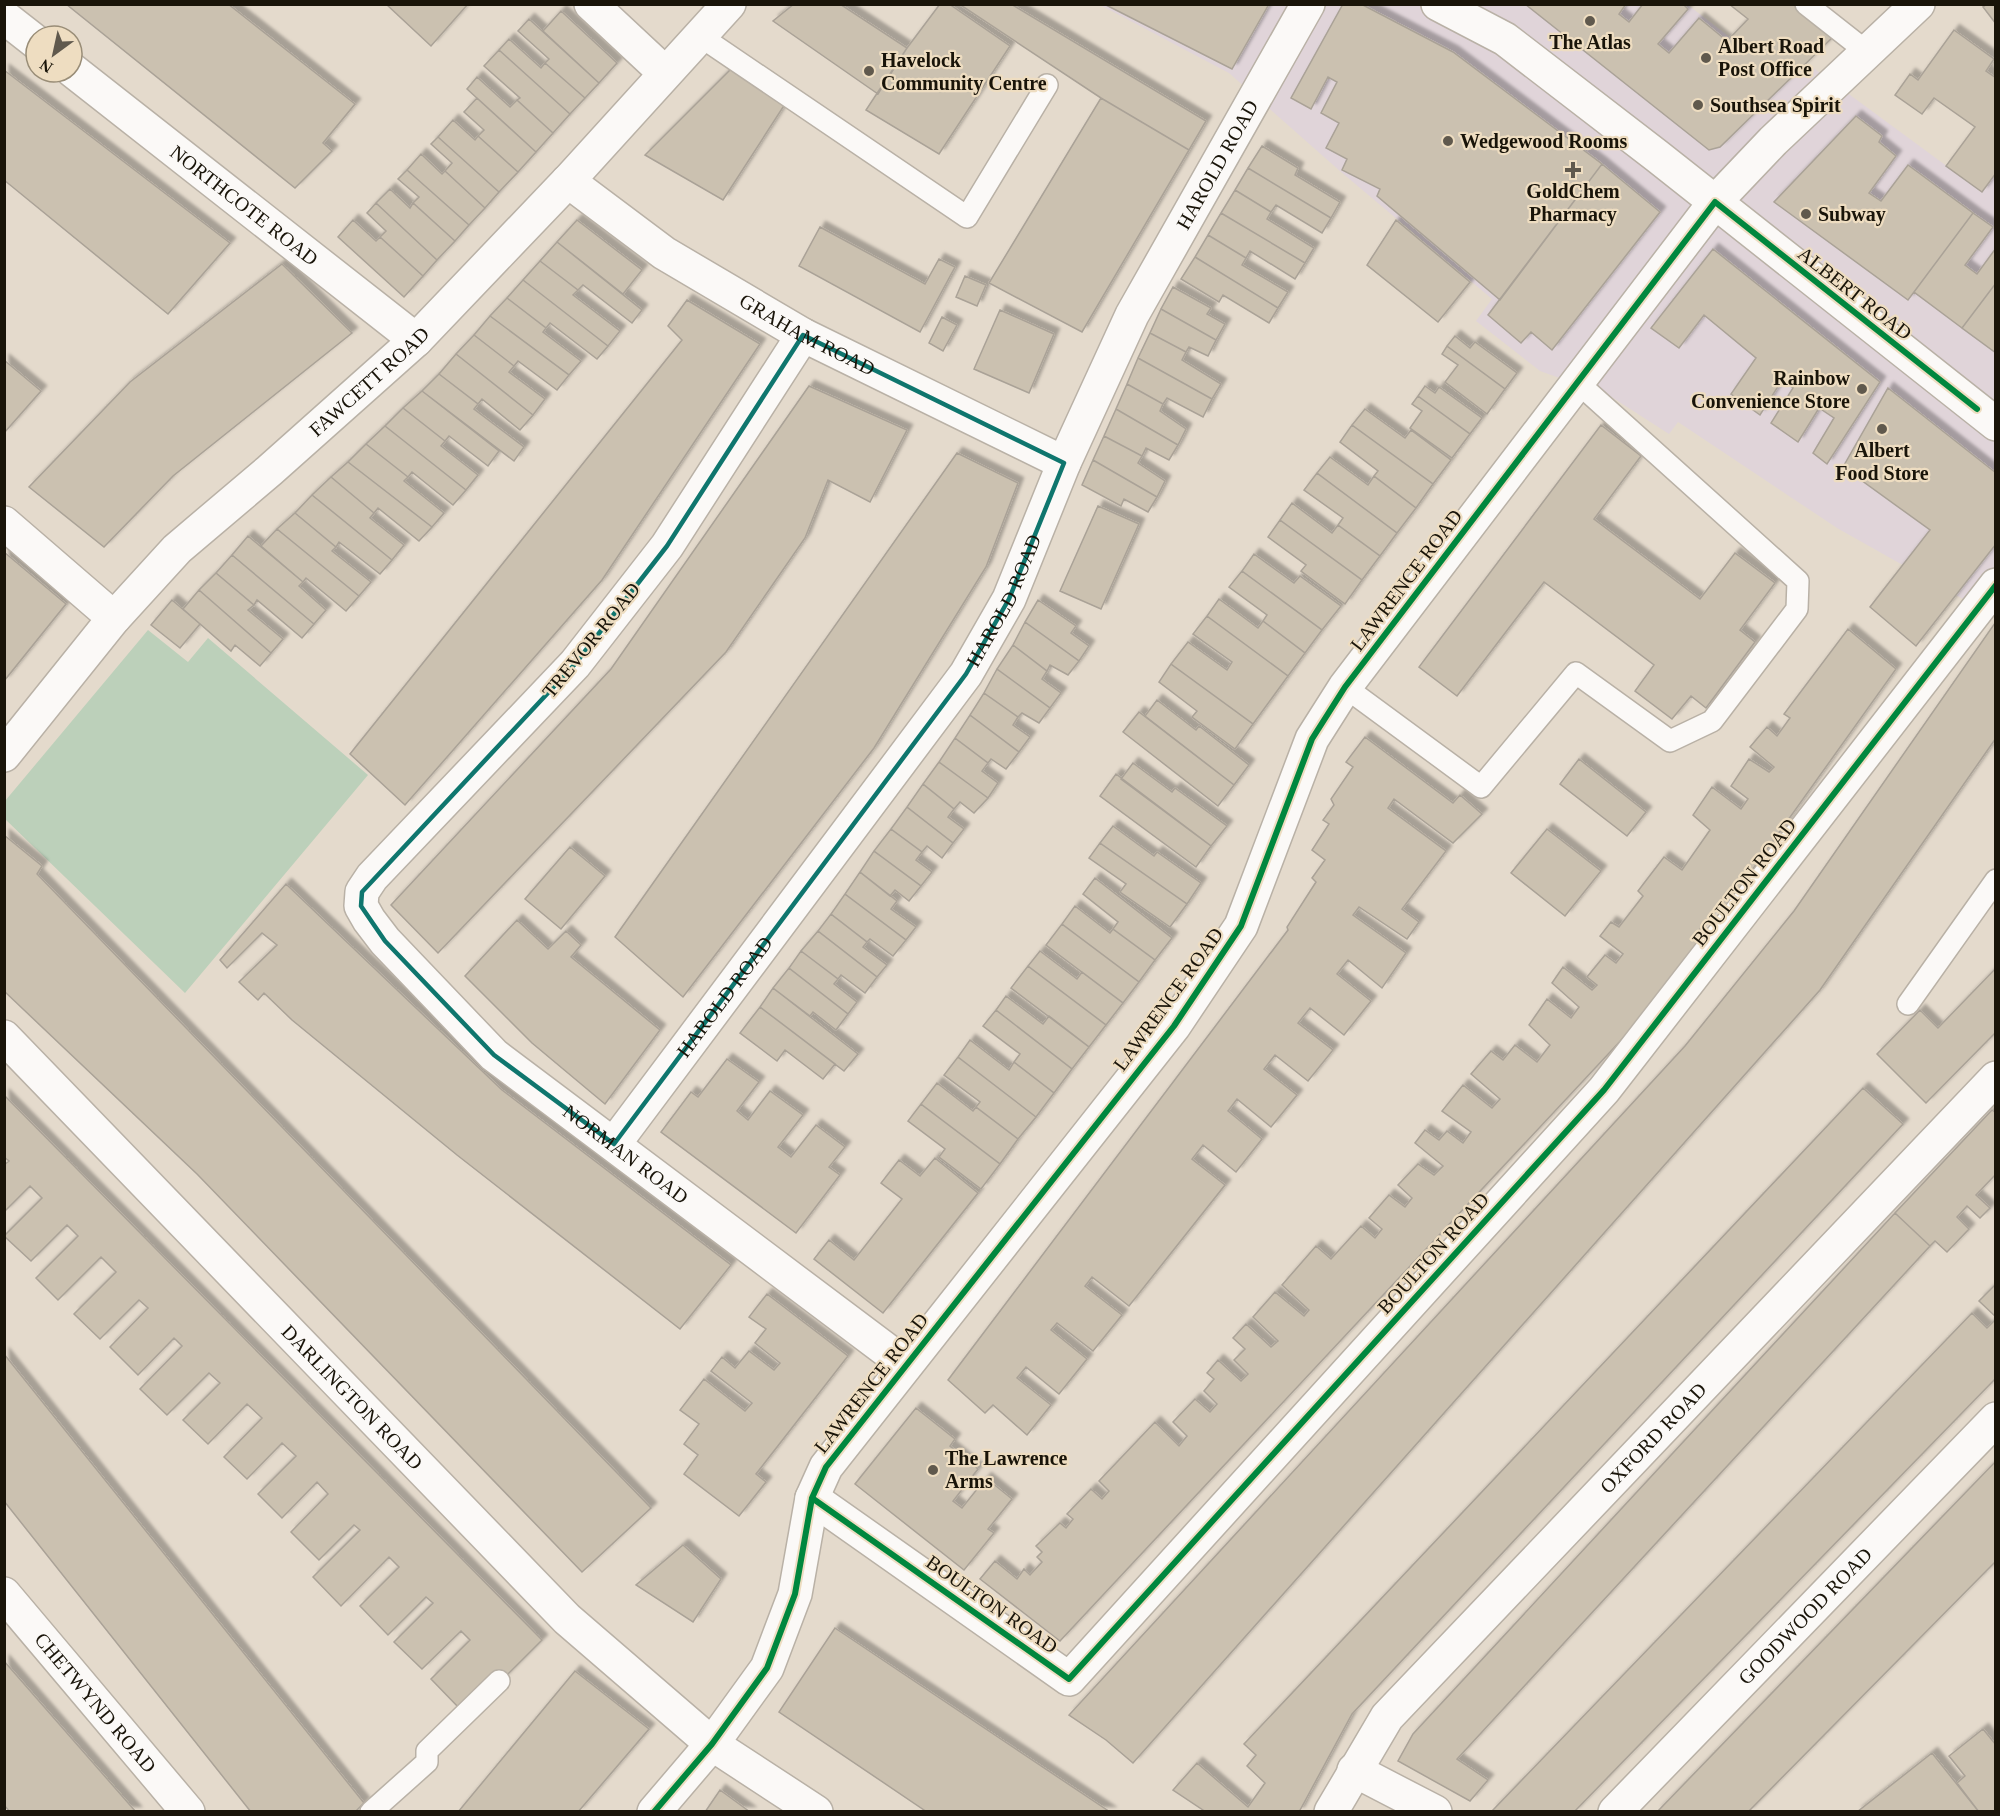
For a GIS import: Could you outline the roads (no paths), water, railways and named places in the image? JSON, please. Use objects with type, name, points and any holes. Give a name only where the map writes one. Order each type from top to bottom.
[{"type":"street","points":[[591,4],[665,73]]},
{"type":"street","name":"FAWCETT ROAD","points":[[4,755],[114,618],[177,549],[269,471],[416,340],[568,181],[729,4]]},
{"type":"street","name":"HAROLD ROAD","points":[[614,1144],[966,674],[1009,599],[1064,463],[1132,315],[1308,4]]},
{"type":"street","name":"ALBERT ROAD","points":[[1438,4],[1505,39],[1995,424]]},
{"type":"street","name":"LAWRENCE ROAD","points":[[654,1812],[712,1744],[767,1668],[795,1594],[812,1498],[826,1467],[1174,1026],[1241,926],[1312,739],[1345,687],[1714,202],[1773,141],[1918,4]]},
{"type":"street","points":[[4,17],[24,33]]},
{"type":"street","name":"NORTHCOTE ROAD","points":[[84,79],[416,340]]},
{"type":"street","name":"GRAHAM ROAD","points":[[568,181],[664,253],[803,335],[1064,463]]},
{"type":"street","name":"TREVOR ROAD","points":[[369,920],[361,906],[362,892],[372,877],[575,664],[667,546],[803,335]]},
{"type":"street","points":[[4,524],[114,618]]},
{"type":"street","name":"BOULTON ROAD","points":[[812,1498],[1069,1679],[1604,1090],[1995,585]]},
{"type":"street","name":"NORMAN ROAD","points":[[369,920],[385,941],[494,1055],[905,1364]]},
{"type":"street","name":"DARLINGTON ROAD","points":[[4,1037],[567,1618],[712,1744],[816,1812]]},
{"type":"street","name":"OXFORD ROAD","points":[[1330,1812],[1387,1717],[1995,1078]]},
{"type":"street","name":"GOODWOOD ROAD","points":[[1615,1812],[1995,1419]]},
{"type":"street","name":"CHETWYND ROAD","points":[[4,1594],[188,1812]]},
{"type":"street","points":[[1354,1770],[1435,1812]]},
{"type":"lane","points":[[1806,4],[1867,52]]},
{"type":"lane","points":[[700,36],[967,217],[1047,85]]},
{"type":"lane","points":[[1345,687],[1481,787],[1576,673],[1670,741],[1712,721],[1797,609],[1798,581],[1578,382]]},
{"type":"lane","points":[[1908,1004],[1995,880]]},
{"type":"lane","points":[[371,1812],[427,1762],[427,1751],[499,1681]]},
{"type":"place","name":"The Atlas","points":[[1590,21]]},
{"type":"place","name":"Albert Road Post Office","points":[[1706,58]]},
{"type":"place","name":"Havelock Community Centre","points":[[869,71]]},
{"type":"place","name":"Southsea Spirit","points":[[1698,105]]},
{"type":"place","name":"Wedgewood Rooms","points":[[1448,141]]},
{"type":"place","name":"GoldChem Pharmacy","points":[[1573,170]]},
{"type":"place","name":"Subway","points":[[1806,214]]},
{"type":"place","name":"Rainbow Convenience Store","points":[[1862,389]]},
{"type":"place","name":"Albert Food Store","points":[[1882,429]]},
{"type":"place","name":"The Lawrence Arms","points":[[933,1470]]}]
